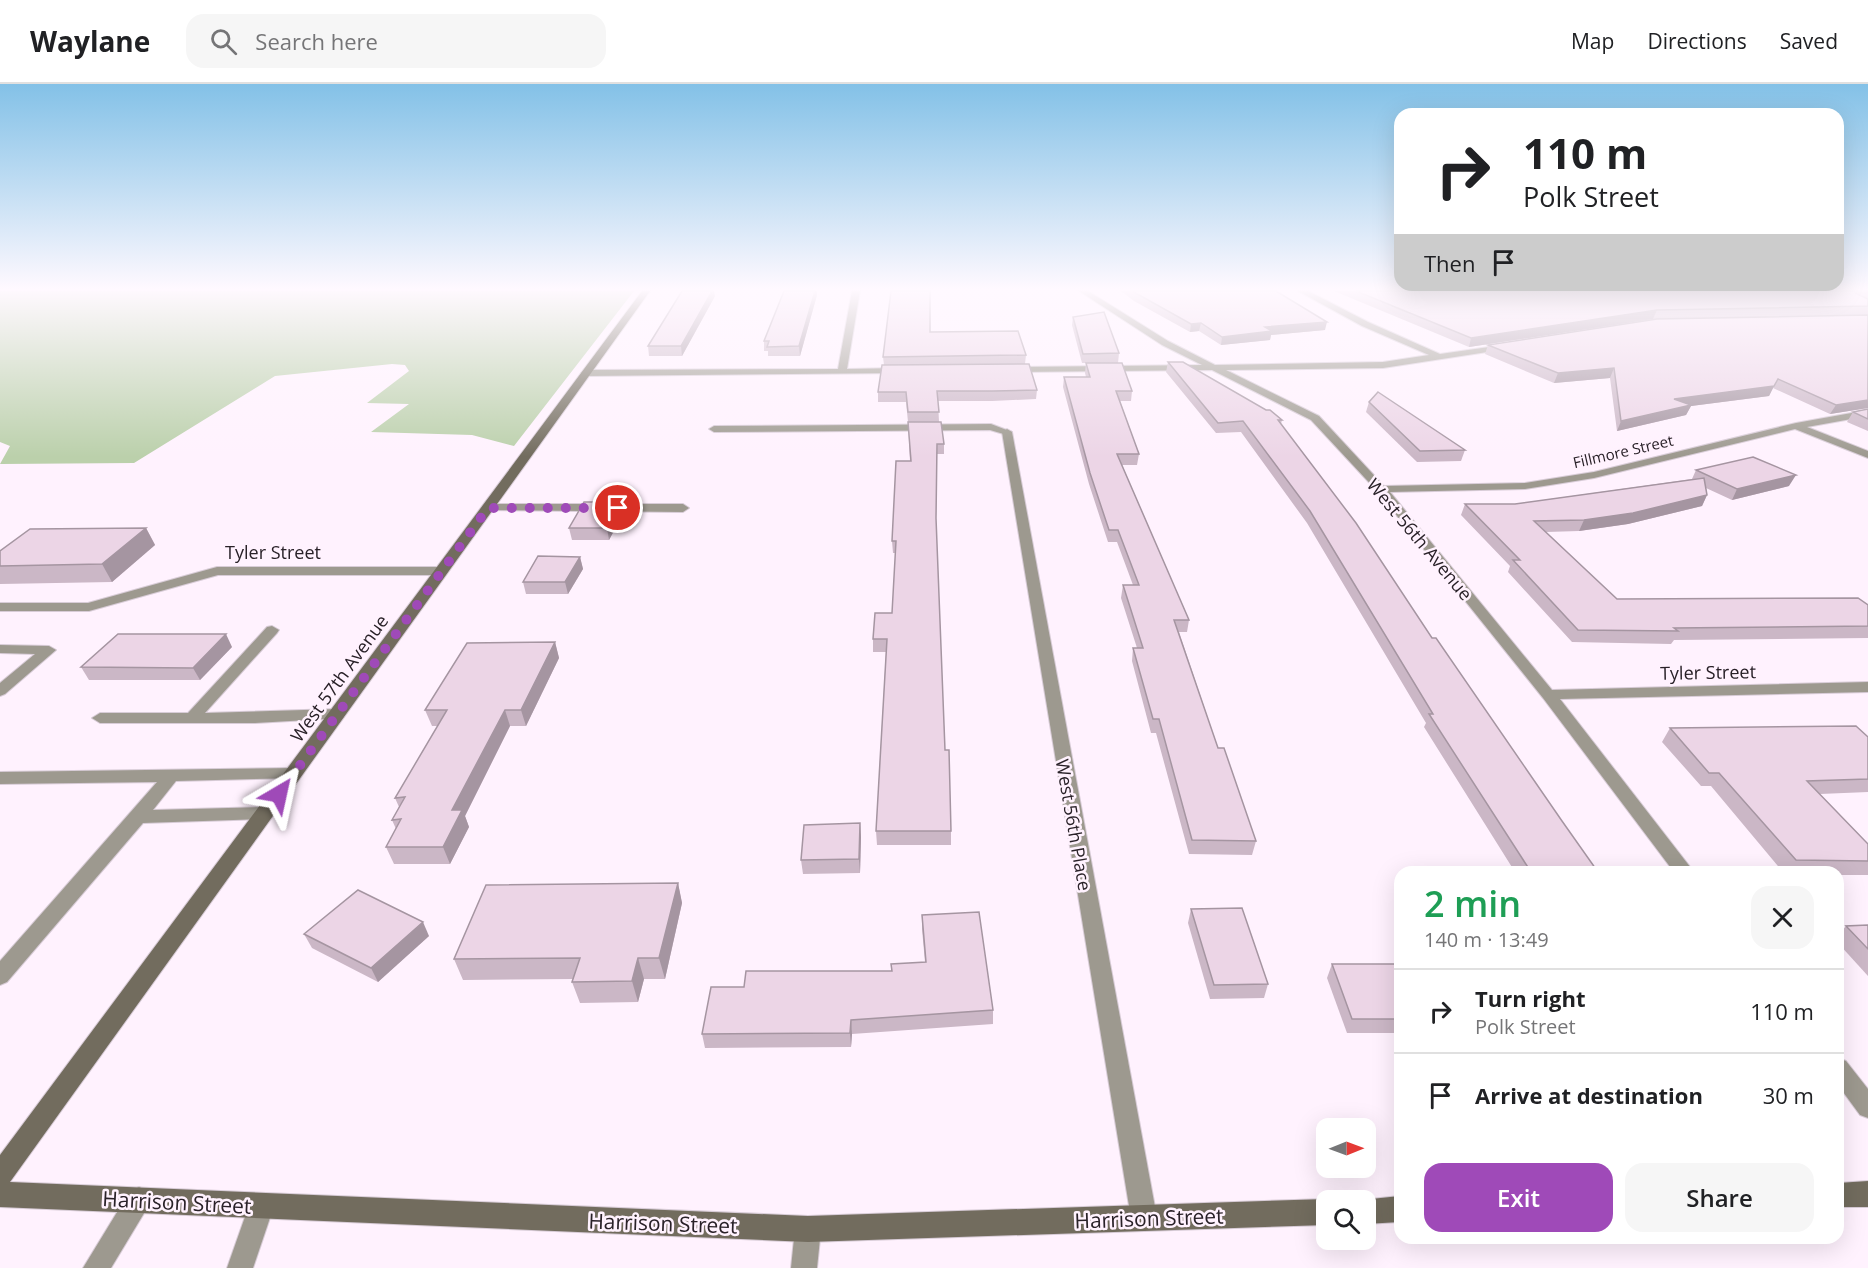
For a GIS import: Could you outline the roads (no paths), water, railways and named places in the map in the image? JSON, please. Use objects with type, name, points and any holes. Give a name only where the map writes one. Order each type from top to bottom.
[{"type":"street","name":"West 57th Avenue","points":[[0,1175],[606,346]]},
{"type":"street","points":[[842,371],[846,346]]},
{"type":"street","name":"West 56th Avenue","points":[[1170,346],[1315,418],[1381,489],[1548,695],[1680,866]]},
{"type":"street","points":[[1416,346],[1440,357]]},
{"type":"street","points":[[994,370],[1218,369],[1383,365],[1504,346]]},
{"type":"street","points":[[586,373],[912,371]]},
{"type":"street","name":"Fillmore Street","points":[[1381,489],[1525,486],[1594,475],[1796,426],[1868,413]]},
{"type":"street","points":[[1796,426],[1868,455]]},
{"type":"street","name":"West 56th Place","points":[[714,429],[991,427],[1006,432],[1144,1218]]},
{"type":"street","points":[[488,508],[682,507]]},
{"type":"street","name":"Tyler Street","points":[[0,607],[89,607],[218,571],[442,571]]},
{"type":"street","points":[[193,717],[272,630]]},
{"type":"street","points":[[0,649],[49,650],[0,691]]},
{"type":"street","name":"Tyler Street","points":[[1548,695],[1868,687]]},
{"type":"street","points":[[100,718],[337,714]]},
{"type":"street","points":[[0,778],[293,774]]},
{"type":"street","points":[[0,975],[171,776]]},
{"type":"street","points":[[138,817],[265,813]]},
{"type":"street","points":[[1844,1076],[1868,1107]]},
{"type":"street","name":"Harrison Street","points":[[0,1194],[808,1229],[1316,1212]]},
{"type":"street","points":[[1844,1195],[1868,1194]]},
{"type":"street","points":[[96,1268],[139,1200]]},
{"type":"street","points":[[240,1268],[261,1206]]},
{"type":"street","points":[[1376,1210],[1394,1209]]},
{"type":"street","points":[[804,1268],[808,1229]]}]
